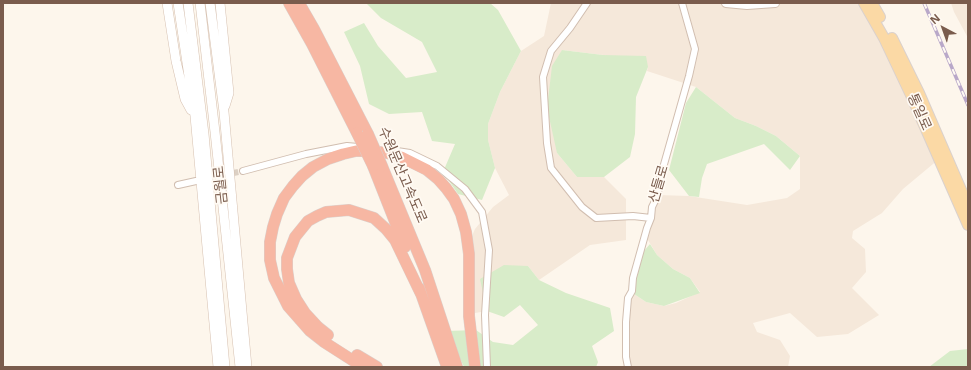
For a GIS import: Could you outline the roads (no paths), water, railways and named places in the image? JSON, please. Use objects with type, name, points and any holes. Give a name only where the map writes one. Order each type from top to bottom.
[{"type":"highway","name":"수원문산고속도로","points":[[289,3],[363,134]]},
{"type":"highway","name":"수원문산고속도로","points":[[298,3],[318,36],[425,270],[457,367]]},
{"type":"highway","points":[[363,367],[324,342],[298,318],[288,306],[274,278],[270,260],[272,226],[284,198],[293,186],[313,167],[328,159],[356,151],[387,153],[401,157],[427,170],[446,188],[461,214],[466,232],[469,254],[469,316],[475,367]]},
{"type":"highway","name":"수원문산고속도로","points":[[377,166],[446,367]]},
{"type":"highway","points":[[376,367],[332,339],[305,313],[296,299],[289,283],[287,269],[287,258],[295,237],[308,222],[316,216],[326,212],[349,210],[374,218],[386,229],[394,240],[421,294]]},
{"type":"main road","points":[[167,3],[176,61],[185,99],[194,116]]},
{"type":"main road","points":[[178,3],[194,116],[218,367]]},
{"type":"main road","name":"금월로","points":[[188,3],[204,134],[225,367]]},
{"type":"main road","name":"금월로","points":[[200,3],[240,367]]},
{"type":"main road","points":[[210,3],[224,112],[247,367]]},
{"type":"main road","points":[[220,3],[229,93],[224,112]]},
{"type":"main road","name":"통일로","points":[[864,3],[888,45],[968,225]]},
{"type":"main road","name":"통일로","points":[[872,3],[890,34],[919,93],[968,206]]},
{"type":"street","points":[[587,3],[570,28],[551,51],[543,77],[547,143],[551,168],[582,207],[596,218],[633,216],[650,218]]},
{"type":"street","name":"산들로","points":[[628,367],[626,333],[628,298],[632,291],[632,278],[652,207],[658,195],[659,182],[695,50],[682,3]]},
{"type":"street","points":[[726,3],[747,5],[775,3]]},
{"type":"street","points":[[243,171],[306,154],[347,146],[387,149],[410,153],[437,166],[465,189],[482,212],[489,250],[485,315],[487,367]]},
{"type":"street","points":[[178,185],[196,181]]},
{"type":"tunnel","points":[[206,179],[243,171]]},
{"type":"railway","points":[[924,3],[968,105]]}]
